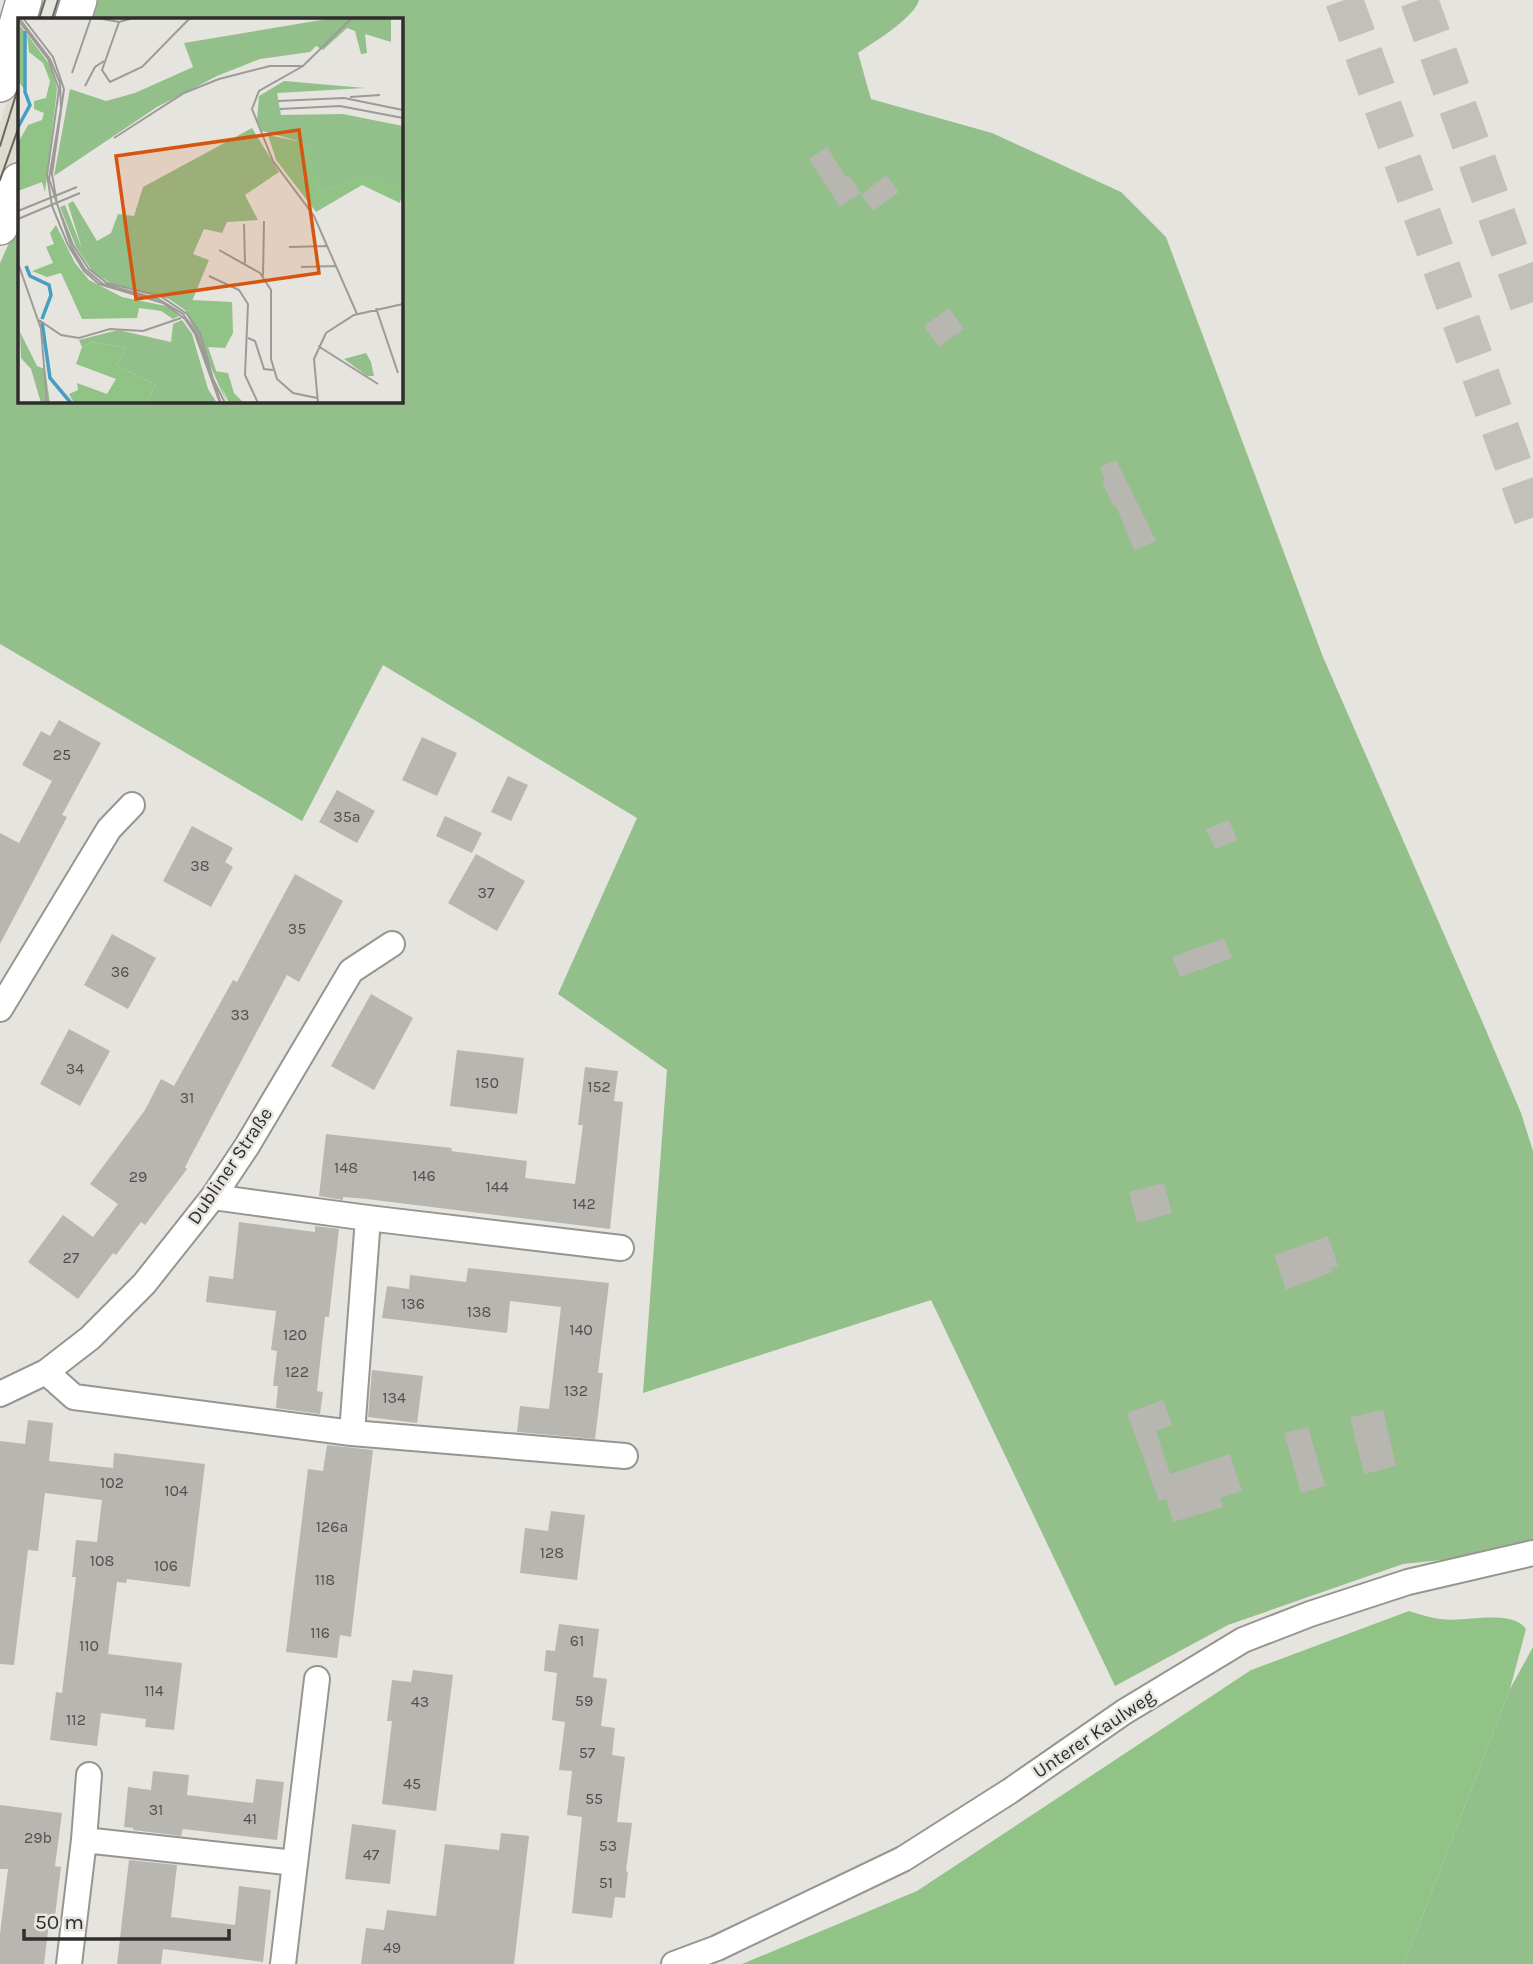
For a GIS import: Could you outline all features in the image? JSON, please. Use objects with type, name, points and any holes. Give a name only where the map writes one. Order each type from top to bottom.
[{"type":"main road","points":[[19,18],[24,0]]},
{"type":"main road","points":[[73,18],[79,0]]},
{"type":"main road","points":[[0,84],[18,21]]},
{"type":"main road","points":[[0,227],[18,183]]},
{"type":"street","points":[[0,1009],[109,830],[132,805]]},
{"type":"street","name":"Dubliner Straße","points":[[0,1394],[46,1372],[90,1338],[144,1284],[213,1197],[247,1146],[351,971],[391,943]]},
{"type":"street","points":[[213,1197],[621,1248]]},
{"type":"street","points":[[352,1433],[368,1218]]},
{"type":"street","points":[[46,1372],[75,1398],[352,1433],[625,1456]]},
{"type":"street","name":"Unterer Kaulweg","points":[[674,1964],[717,1948],[903,1859],[1010,1791],[1124,1712],[1243,1640],[1310,1614],[1408,1582],[1533,1553]]},
{"type":"street","points":[[283,1964],[317,1679]]},
{"type":"street","points":[[69,1964],[89,1775]]},
{"type":"street","points":[[84,1840],[295,1863]]},
{"type":"shaded area","points":[[18,65],[18,149],[0,198],[0,124]]},
{"type":"green space","points":[[91,0],[919,0],[902,22],[858,53],[871,99],[992,133],[1121,192],[1166,237],[1323,657],[1485,1028],[1521,1113],[1533,1151],[1533,1540],[1519,1552],[1403,1564],[1228,1625],[1115,1686],[931,1300],[643,1393],[667,1070],[558,994],[637,818],[383,665],[302,821],[0,644],[0,263],[18,223],[18,402],[402,402],[402,18],[85,18]]},
{"type":"green space","points":[[1409,1611],[1451,1620],[1510,1619],[1526,1629],[1510,1689],[1404,1964],[742,1964],[917,1891],[1251,1670]]},
{"type":"green space","points":[[1533,1647],[1533,1964],[1404,1964],[1510,1689]]},
{"type":"building","points":[[827,147],[846,177],[849,176],[861,193],[840,207],[809,159]]},
{"type":"building","points":[[886,175],[899,192],[873,211],[861,195]]},
{"type":"building","points":[[949,308],[964,329],[939,347],[924,326]]},
{"type":"building","points":[[1116,460],[1156,541],[1134,550],[1116,506],[1114,507],[1102,482],[1105,480],[1100,467]]},
{"type":"building","points":[[59,720],[101,743],[62,815],[67,817],[0,944],[0,833],[19,843],[52,781],[22,765],[41,731],[50,736]]},
{"type":"building","points":[[422,737],[457,753],[437,796],[402,780]]},
{"type":"building","points":[[508,776],[528,785],[511,821],[491,812]]},
{"type":"building","points":[[337,790],[375,811],[357,843],[319,822]]},
{"type":"building","points":[[445,816],[482,833],[472,853],[436,836]]},
{"type":"building","points":[[1229,820],[1237,840],[1215,849],[1206,829]]},
{"type":"building","points":[[192,826],[233,848],[225,862],[233,867],[211,907],[163,881]]},
{"type":"building","points":[[476,854],[525,881],[497,931],[448,903]]},
{"type":"building","points":[[295,874],[343,901],[299,982],[287,975],[185,1167],[187,1169],[145,1225],[141,1222],[78,1299],[28,1262],[63,1215],[93,1237],[118,1204],[90,1184],[145,1110],[161,1079],[174,1086],[233,980],[237,982]]},
{"type":"building","points":[[112,934],[156,958],[128,1009],[84,985]]},
{"type":"building","points":[[1224,938],[1232,958],[1180,977],[1172,957]]},
{"type":"building","points":[[371,994],[413,1018],[374,1090],[331,1066]]},
{"type":"building","points":[[69,1029],[110,1051],[80,1106],[40,1084]]},
{"type":"building","points":[[457,1050],[524,1058],[517,1114],[450,1106]]},
{"type":"building","points":[[585,1067],[618,1071],[614,1101],[623,1102],[610,1229],[367,1199],[343,1197],[343,1200],[319,1196],[326,1134],[452,1148],[451,1151],[527,1161],[525,1178],[575,1184],[583,1125],[578,1125]]},
{"type":"building","points":[[1164,1183],[1172,1213],[1137,1223],[1129,1192]]},
{"type":"building","points":[[239,1222],[315,1232],[315,1226],[339,1229],[317,1391],[323,1392],[320,1414],[276,1408],[278,1386],[273,1386],[277,1351],[271,1350],[276,1311],[206,1302],[209,1276],[233,1279]]},
{"type":"building","points":[[1328,1236],[1338,1266],[1331,1268],[1332,1272],[1286,1290],[1274,1255]]},
{"type":"building","points":[[468,1268],[609,1283],[598,1373],[603,1373],[595,1439],[517,1432],[520,1406],[549,1409],[561,1307],[510,1301],[507,1333],[382,1318],[387,1286],[409,1289],[410,1275],[466,1282]]},
{"type":"building","points":[[372,1370],[423,1376],[417,1423],[368,1417]]},
{"type":"building","points":[[1163,1400],[1172,1425],[1156,1431],[1170,1474],[1230,1454],[1242,1491],[1220,1498],[1223,1507],[1173,1522],[1166,1499],[1159,1501],[1127,1413]]},
{"type":"building","points":[[1383,1410],[1396,1466],[1364,1474],[1350,1417]]},
{"type":"building","points":[[28,1420],[53,1423],[49,1461],[113,1468],[114,1453],[205,1464],[190,1587],[127,1579],[126,1583],[117,1582],[108,1654],[182,1663],[174,1730],[145,1727],[146,1719],[101,1713],[97,1746],[50,1740],[56,1692],[62,1693],[76,1577],[72,1577],[76,1540],[97,1542],[102,1500],[45,1493],[38,1551],[28,1550],[14,1665],[0,1664],[0,1441],[25,1444]]},
{"type":"building","points":[[1308,1427],[1325,1486],[1301,1493],[1284,1433]]},
{"type":"building","points":[[327,1445],[373,1450],[351,1637],[340,1635],[337,1658],[286,1652],[308,1469],[323,1471]]},
{"type":"building","points":[[551,1511],[585,1515],[577,1580],[520,1573],[525,1528],[548,1531]]},
{"type":"building","points":[[559,1624],[599,1629],[593,1677],[607,1679],[601,1726],[615,1728],[612,1755],[625,1757],[617,1822],[632,1823],[625,1898],[615,1897],[612,1918],[572,1913],[582,1817],[567,1815],[572,1771],[559,1770],[565,1722],[552,1720],[557,1673],[544,1671],[546,1650],[555,1651]]},
{"type":"building","points":[[413,1670],[453,1675],[436,1811],[382,1804],[392,1721],[387,1721],[392,1680],[411,1682]]},
{"type":"building","points":[[153,1771],[189,1775],[187,1795],[253,1803],[256,1779],[284,1782],[277,1840],[183,1829],[181,1836],[124,1827],[128,1787],[151,1790]]},
{"type":"building","points":[[0,1805],[62,1813],[55,1866],[61,1867],[55,1916],[50,1915],[44,1964],[0,1964],[0,1934],[8,1869],[0,1869]]},
{"type":"building","points":[[352,1824],[396,1830],[390,1884],[345,1879]]},
{"type":"building","points":[[501,1833],[529,1836],[514,1964],[361,1964],[366,1928],[384,1930],[387,1910],[436,1916],[445,1844],[499,1850]]},
{"type":"building","points":[[129,1860],[177,1865],[171,1917],[235,1925],[239,1886],[271,1890],[263,1962],[163,1949],[161,1964],[117,1964]]},
{"type":"tunnel","points":[[1344,0],[1533,519]]},
{"type":"tunnel","points":[[1419,0],[1533,316]]},
{"type":"tram line","points":[[39,18],[45,0]]},
{"type":"tram line","points":[[52,18],[58,0]]},
{"type":"tram line","points":[[0,146],[18,88]]},
{"type":"tram line","points":[[0,180],[18,129]]}]
